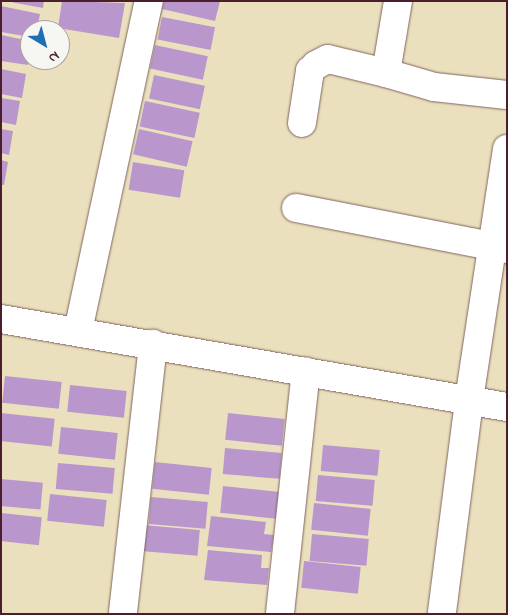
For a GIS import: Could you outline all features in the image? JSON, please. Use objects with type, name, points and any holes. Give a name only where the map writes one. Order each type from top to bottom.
[{"type":"street","points":[[78,331],[149,1]]},
{"type":"street","points":[[386,73],[398,1]]},
{"type":"street","points":[[302,123],[310,71],[316,65],[328,59],[434,87],[507,95]]},
{"type":"street","points":[[442,612],[469,400],[499,248],[507,150]]},
{"type":"street","points":[[296,208],[499,248]]},
{"type":"street","points":[[1,319],[507,407]]},
{"type":"street","points":[[123,612],[153,344]]},
{"type":"street","points":[[280,613],[306,371]]},
{"type":"building","points":[[5,1],[44,1],[43,8]]},
{"type":"building","points":[[62,1],[125,3],[119,38],[70,30],[70,20],[59,20]]},
{"type":"building","points":[[164,1],[220,1],[215,21],[162,9]]},
{"type":"building","points":[[1,6],[40,14],[39,20],[20,20],[20,35],[1,32]]},
{"type":"building","points":[[162,17],[215,27],[211,50],[158,40]]},
{"type":"building","points":[[1,35],[20,39],[20,64],[1,61]]},
{"type":"building","points":[[155,45],[208,56],[203,80],[150,68]]},
{"type":"building","points":[[1,69],[26,74],[22,98],[1,94]]},
{"type":"building","points":[[154,75],[205,86],[200,109],[149,98]]},
{"type":"building","points":[[1,98],[20,101],[16,125],[1,122]]},
{"type":"building","points":[[145,101],[200,113],[194,138],[140,126]]},
{"type":"building","points":[[1,129],[13,131],[9,155],[1,153]]},
{"type":"building","points":[[139,129],[193,141],[187,167],[133,154]]},
{"type":"building","points":[[1,160],[8,162],[4,185],[1,185]]},
{"type":"building","points":[[133,162],[184,170],[180,198],[129,190]]},
{"type":"building","points":[[5,376],[62,382],[59,409],[2,403]]},
{"type":"building","points":[[70,385],[127,391],[124,418],[67,412]]},
{"type":"building","points":[[1,413],[55,419],[52,446],[1,441]]},
{"type":"building","points":[[228,413],[285,419],[282,446],[225,440]]},
{"type":"building","points":[[61,427],[118,433],[115,460],[58,454]]},
{"type":"building","points":[[323,445],[380,450],[378,476],[321,471]]},
{"type":"building","points":[[225,448],[282,453],[280,479],[223,474]]},
{"type":"building","points":[[155,462],[212,468],[209,495],[152,489]]},
{"type":"building","points":[[58,463],[115,468],[113,494],[56,489]]},
{"type":"building","points":[[318,475],[375,480],[373,506],[316,501]]},
{"type":"building","points":[[1,479],[43,483],[40,510],[1,506]]},
{"type":"building","points":[[223,486],[280,492],[277,519],[220,513]]},
{"type":"building","points":[[50,494],[107,500],[104,527],[47,521]]},
{"type":"building","points":[[151,497],[208,502],[205,529],[149,524]]},
{"type":"building","points":[[314,503],[371,509],[368,536],[311,530]]},
{"type":"building","points":[[1,513],[42,517],[39,545],[1,541]]},
{"type":"building","points":[[211,516],[266,522],[264,534],[274,535],[271,552],[207,546]]},
{"type":"building","points":[[143,525],[200,530],[198,556],[141,551]]},
{"type":"building","points":[[312,534],[369,539],[366,566],[310,561]]},
{"type":"building","points":[[208,550],[262,555],[261,568],[269,568],[267,585],[204,580]]},
{"type":"building","points":[[304,561],[361,567],[358,594],[301,588]]}]
